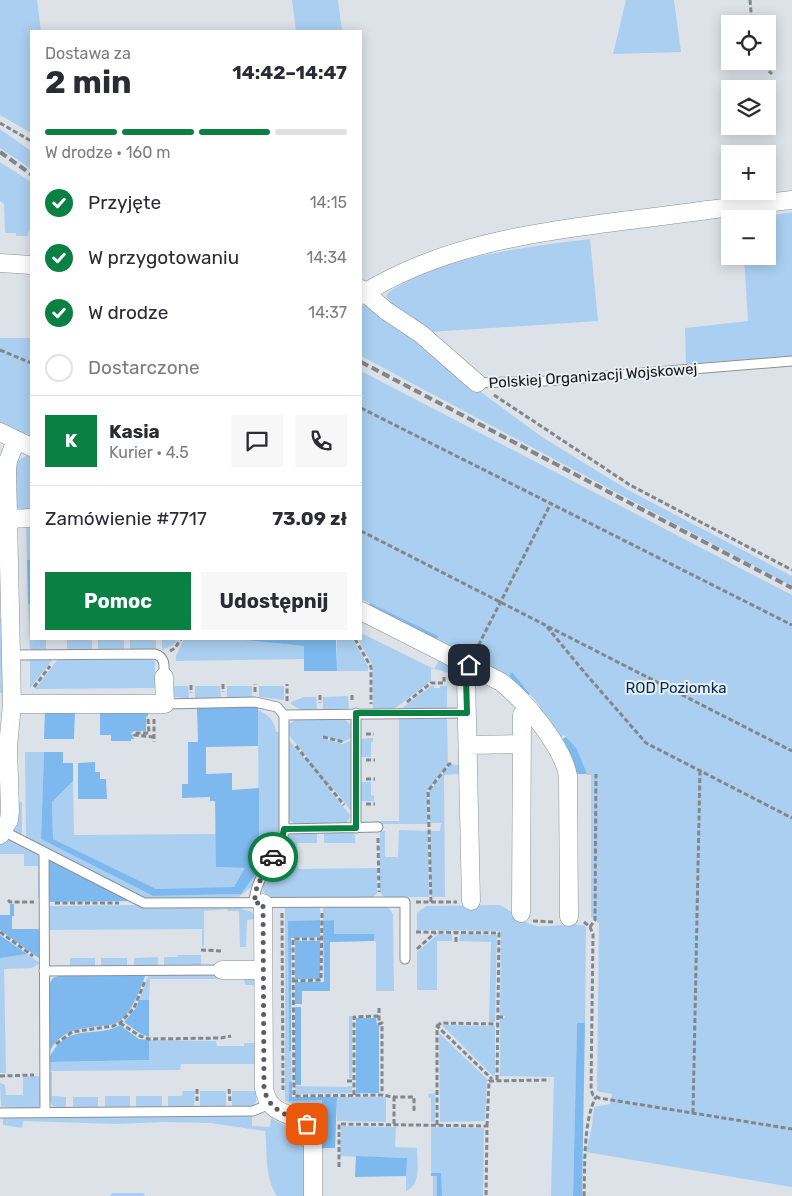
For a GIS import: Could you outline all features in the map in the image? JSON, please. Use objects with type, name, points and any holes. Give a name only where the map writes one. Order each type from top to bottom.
[{"type":"street","name":"Polskiej Organizacji Wojskowej","points":[[477,383],[421,334],[385,310],[363,292],[426,263],[482,244],[516,237],[792,200]]},
{"type":"street","points":[[0,264],[30,266]]},
{"type":"street","points":[[0,432],[24,443],[8,461],[4,470],[8,519],[12,704],[5,727],[8,747],[10,811],[5,835]]},
{"type":"street","points":[[8,519],[30,518]]},
{"type":"street","points":[[362,612],[501,682],[527,707],[544,727],[567,769],[569,919]]},
{"type":"street","points":[[469,665],[466,677],[471,901]]},
{"type":"street","points":[[12,704],[164,704],[164,677]]},
{"type":"street","points":[[522,914],[521,744],[522,715],[527,707]]},
{"type":"street","points":[[468,745],[521,744]]},
{"type":"street","points":[[259,903],[263,970],[265,1096],[275,1108],[307,1124],[313,1130],[313,1196]]},
{"type":"street","points":[[222,970],[263,970]]},
{"type":"lane","name":"Polskiej Organizacji Wojskowej","points":[[477,383],[544,381],[792,361]]},
{"type":"lane","points":[[11,656],[155,654],[161,657],[164,665],[164,677]]},
{"type":"lane","points":[[164,704],[255,702],[277,707],[284,715],[284,829],[281,843],[257,886],[259,903]]},
{"type":"lane","points":[[356,713],[356,824]]},
{"type":"lane","points":[[284,715],[467,713]]},
{"type":"lane","points":[[284,829],[356,824],[378,827]]},
{"type":"lane","points":[[5,835],[44,852],[144,903],[405,902],[405,959]]},
{"type":"lane","points":[[44,852],[46,1112]]},
{"type":"lane","points":[[44,968],[222,970]]},
{"type":"lane","points":[[0,1113],[253,1112],[275,1108]]},
{"type":"path","points":[[750,0],[751,15]]},
{"type":"path","points":[[768,70],[772,74]]},
{"type":"path","points":[[0,123],[30,140]]},
{"type":"path","points":[[0,350],[30,363]]},
{"type":"path","points":[[477,383],[630,485],[792,570]]},
{"type":"path","points":[[362,408],[792,626]]},
{"type":"path","points":[[469,665],[551,503]]},
{"type":"path","points":[[362,532],[792,751]]},
{"type":"path","points":[[546,624],[585,673],[646,743],[792,818]]},
{"type":"path","points":[[161,657],[175,648],[179,640]]},
{"type":"path","points":[[356,640],[370,667],[372,713]]},
{"type":"path","points":[[33,704],[33,689],[55,659],[55,655]]},
{"type":"path","points":[[393,713],[431,683],[444,683],[444,677]]},
{"type":"path","points":[[154,737],[136,737],[134,735],[135,733],[149,733],[148,719],[154,721],[154,737],[154,742]]},
{"type":"path","points":[[284,732],[356,824]]},
{"type":"path","points":[[323,737],[343,743],[356,739]]},
{"type":"path","points":[[430,902],[428,791],[449,764],[468,764]]},
{"type":"path","points":[[693,1113],[700,770]]},
{"type":"path","points":[[590,927],[595,920],[596,774]]},
{"type":"path","points":[[378,827],[379,902]]},
{"type":"path","points":[[8,900],[10,902],[44,903],[144,903]]},
{"type":"path","points":[[405,902],[471,901]]},
{"type":"path","points":[[275,1108],[283,1103],[282,903]]},
{"type":"path","points":[[522,914],[526,919],[534,921],[569,919],[584,922],[590,927],[593,934],[592,1095],[792,1129]]},
{"type":"path","points":[[293,981],[322,980],[322,921]]},
{"type":"path","points":[[0,932],[44,968]]},
{"type":"path","points":[[405,932],[499,933],[497,1080]]},
{"type":"path","points":[[405,959],[437,932]]},
{"type":"path","points":[[456,932],[456,942]]},
{"type":"path","points":[[322,939],[293,939],[294,1096],[382,1095],[414,1097],[414,1113]]},
{"type":"path","points":[[201,950],[222,951]]},
{"type":"path","points":[[45,1055],[49,1054],[59,1041],[72,1032],[113,1026],[120,1023],[135,1005],[148,970]]},
{"type":"path","points":[[379,1008],[379,1024],[382,1024],[382,1095]]},
{"type":"path","points":[[354,1095],[354,1016],[379,1016]]},
{"type":"path","points":[[498,1017],[505,1017]]},
{"type":"path","points":[[120,1023],[140,1036],[149,1039],[221,1038],[231,1036]]},
{"type":"path","points":[[437,1026],[441,1023],[498,1024]]},
{"type":"path","points":[[437,1026],[492,1079],[548,1080]]},
{"type":"path","points":[[437,1026],[437,1125]]},
{"type":"path","points":[[0,1076],[45,1074]]},
{"type":"path","points":[[486,1196],[488,1082],[492,1079]]},
{"type":"path","points":[[347,1081],[354,1081]]},
{"type":"path","points":[[394,1097],[394,1124]]},
{"type":"path","points":[[584,1196],[585,1151],[592,1105],[596,1097]]},
{"type":"path","points":[[339,1166],[338,1124],[487,1126]]},
{"type":"green space","points":[[0,0],[37,0],[41,30],[30,30],[30,132],[0,115]]},
{"type":"green space","points":[[292,0],[338,0],[342,30],[296,30]]},
{"type":"green space","points":[[626,0],[674,0],[681,52],[613,54]]},
{"type":"green space","points":[[0,129],[30,150],[30,168],[0,148]]},
{"type":"green space","points":[[0,162],[30,181],[30,232],[28,231],[28,236],[16,236],[16,233],[5,233],[4,204],[0,201]]},
{"type":"green space","points":[[792,212],[792,356],[686,364],[685,328],[748,321],[745,265],[776,265],[776,215]]},
{"type":"green space","points":[[590,239],[598,321],[430,332],[392,304],[386,296],[389,292],[421,274],[466,259],[549,244]]},
{"type":"green space","points":[[362,305],[367,306],[410,333],[451,370],[542,437],[628,490],[792,576],[792,586],[362,357]]},
{"type":"green space","points":[[0,338],[30,338],[30,438],[27,437],[28,434],[26,433],[24,436],[0,423]]},
{"type":"green space","name":"ROD Poziomka","points":[[362,372],[792,595],[792,1187],[586,1152],[594,1107],[610,1104],[612,1094],[597,1091],[599,923],[591,917],[591,775],[587,775],[577,749],[564,735],[555,740],[537,708],[540,706],[512,672],[509,676],[473,658],[474,655],[472,653],[470,656],[436,640],[437,636],[362,599]]},
{"type":"green space","points":[[26,456],[30,456],[30,513],[18,509],[15,503],[16,462]]},
{"type":"green space","points":[[30,526],[30,560],[27,560],[26,527]]},
{"type":"green space","points":[[28,604],[30,604],[30,640],[46,640],[46,652],[30,652]]},
{"type":"green space","points":[[3,617],[5,693],[0,693],[0,618]]},
{"type":"green space","points":[[362,633],[434,669],[440,658],[456,669],[459,675],[431,669],[431,681],[394,709],[373,709],[372,664],[359,640],[362,640]]},
{"type":"green space","points":[[67,640],[92,640],[92,651],[67,651]]},
{"type":"green space","points":[[98,640],[124,640],[124,651],[98,651]]},
{"type":"green space","points":[[130,640],[156,640],[156,650],[130,651]]},
{"type":"green space","points":[[162,640],[178,640],[173,645],[162,650]]},
{"type":"green space","points":[[184,640],[243,640],[304,646],[304,659],[176,661],[176,656]]},
{"type":"green space","points":[[337,640],[354,640],[368,666],[368,671],[337,671]]},
{"type":"green space","points":[[149,658],[155,661],[155,688],[35,689],[58,659]]},
{"type":"green space","points":[[30,659],[53,659],[30,688]]},
{"type":"green space","points":[[170,686],[188,686],[189,698],[173,697]]},
{"type":"green space","points":[[195,686],[220,686],[221,698],[195,698]]},
{"type":"green space","points":[[227,686],[252,686],[252,698],[227,698]]},
{"type":"green space","points":[[259,686],[284,686],[284,700],[259,697]]},
{"type":"green space","points":[[431,686],[440,688],[440,686],[447,686],[447,709],[401,709]]},
{"type":"green space","points":[[348,696],[349,710],[323,709],[323,697]]},
{"type":"green space","points":[[304,697],[316,697],[317,710],[301,710],[291,704],[291,702]]},
{"type":"green space","points":[[258,710],[270,718],[276,732],[279,732],[279,835],[274,848],[251,887],[239,897],[147,899],[26,837],[25,752],[44,752],[41,839],[153,896],[241,894],[259,868]]},
{"type":"green space","points":[[447,716],[448,765],[427,791],[428,824],[375,824],[375,821],[399,821],[399,717]]},
{"type":"green space","points":[[298,718],[343,718],[350,724],[351,738],[343,742],[323,736],[322,738],[343,744],[351,740],[352,812],[333,788],[330,791],[351,816],[347,822],[342,824],[295,824],[289,820],[287,815],[287,738],[306,760],[308,758],[287,733],[289,724]]},
{"type":"green space","points":[[373,738],[373,742],[371,742],[371,757],[360,757],[360,739]]},
{"type":"green space","points":[[450,764],[459,765],[459,774],[444,775],[445,897],[431,897],[430,831],[440,831],[441,823],[430,823],[429,792]]},
{"type":"green space","points":[[73,781],[74,835],[216,834],[216,867],[246,868],[234,888],[155,889],[53,839],[52,802]]},
{"type":"green space","points":[[360,782],[371,782],[371,795],[374,796],[374,801],[360,801]]},
{"type":"green space","points":[[18,802],[22,802],[22,833],[20,835],[11,831]]},
{"type":"green space","points":[[399,830],[428,831],[429,897],[384,897],[380,892],[380,831],[385,831],[385,857],[398,857]]},
{"type":"green space","points":[[294,832],[317,832],[317,843],[297,843],[298,869],[377,868],[377,893],[373,897],[361,898],[268,897],[263,891],[263,881],[289,837]]},
{"type":"green space","points":[[324,832],[353,832],[355,843],[324,843]]},
{"type":"green space","points":[[8,837],[33,850],[39,857],[40,898],[38,898],[38,866],[24,866],[24,854],[0,854],[0,843]]},
{"type":"green space","points":[[139,905],[146,908],[242,908],[252,912],[256,919],[247,920],[246,947],[240,947],[239,911],[228,911],[227,909],[204,911],[204,947],[202,947],[202,929],[48,930],[48,906]]},
{"type":"green space","points":[[499,905],[532,925],[573,924],[585,926],[586,928],[585,1023],[577,1023],[573,1196],[551,1196],[554,1077],[493,1076],[442,1025],[495,1026],[495,1075],[500,1075],[500,1018],[505,1018],[505,1016],[500,1016],[501,931],[417,930],[417,913],[426,906]]},
{"type":"green space","points":[[285,907],[320,907],[320,920],[288,921],[289,1051],[291,1051],[292,1082],[289,1082],[289,1100],[322,1100],[321,1148],[318,1122],[294,1109],[296,1106],[285,1100]]},
{"type":"green space","points":[[323,907],[388,907],[393,914],[394,991],[376,991],[376,942],[374,941],[374,934],[334,934],[334,921],[323,921]]},
{"type":"green space","points":[[438,934],[452,934],[452,941],[437,941],[437,990],[417,990],[417,952]]},
{"type":"green space","points":[[460,934],[497,935],[495,1022],[489,1022],[491,942],[459,941]]},
{"type":"green space","points":[[27,954],[40,963],[32,968],[4,969],[6,1073],[0,1073],[0,958]]},
{"type":"green space","points":[[178,955],[201,955],[201,966],[164,967],[164,957],[178,957]]},
{"type":"green space","points":[[158,957],[158,967],[134,967],[134,958]]},
{"type":"green space","points":[[70,958],[95,958],[95,967],[70,967]]},
{"type":"green space","points":[[101,958],[127,958],[127,967],[101,967]]},
{"type":"green space","points":[[149,974],[245,974],[254,977],[255,985],[245,985],[244,979],[150,979],[149,1000],[139,1000]]},
{"type":"green space","points":[[349,1016],[352,1016],[352,1078],[349,1078]]},
{"type":"green space","points":[[439,1033],[487,1079],[485,1121],[440,1122]]},
{"type":"green space","points":[[149,1040],[216,1041],[217,1046],[244,1046],[244,1043],[255,1043],[256,1064],[181,1064],[180,1070],[49,1071],[49,1062],[149,1060]]},
{"type":"green space","points":[[48,1072],[52,1072],[52,1096],[66,1097],[66,1108],[54,1108],[49,1100]]},
{"type":"green space","points":[[38,1076],[41,1078],[41,1104],[38,1108],[16,1109],[1,1106],[0,1083],[5,1085],[6,1095],[23,1095],[23,1077]]},
{"type":"green space","points":[[295,1086],[352,1086],[352,1093],[295,1094]]},
{"type":"green space","points":[[183,1091],[195,1091],[194,1108],[168,1108],[168,1096],[182,1096]]},
{"type":"green space","points":[[200,1091],[226,1091],[226,1108],[200,1108]]},
{"type":"green space","points":[[232,1091],[256,1091],[256,1103],[251,1107],[232,1109]]},
{"type":"green space","points":[[435,1093],[435,1122],[431,1122],[431,1098],[429,1098],[428,1094]]},
{"type":"green space","points":[[105,1096],[130,1096],[130,1108],[105,1108]]},
{"type":"green space","points":[[136,1096],[162,1096],[162,1108],[136,1109]]},
{"type":"green space","points":[[73,1097],[98,1097],[98,1108],[73,1108]]},
{"type":"green space","points":[[337,1097],[386,1097],[386,1122],[337,1121]]},
{"type":"green space","points":[[252,1114],[252,1126],[270,1127],[271,1118],[305,1137],[304,1196],[277,1196],[268,1173],[265,1131],[211,1123],[164,1122],[118,1124],[23,1121],[22,1128],[3,1125],[3,1119],[9,1116]]},
{"type":"green space","points":[[341,1126],[396,1127],[395,1147],[417,1148],[418,1173],[417,1179],[411,1188],[406,1191],[406,1158],[340,1156]]},
{"type":"green space","points":[[431,1127],[484,1128],[483,1196],[433,1196]]},
{"type":"green space","points":[[112,1193],[143,1193],[145,1196],[110,1196]]},
{"type":"shaded area","points":[[27,560],[30,560],[30,604],[28,604]]},
{"type":"shaded area","points":[[370,603],[438,636],[436,640],[369,607]]},
{"type":"shaded area","points":[[243,640],[336,640],[337,671],[304,671],[304,646]]},
{"type":"shaded area","points":[[512,672],[530,694],[527,696],[509,676]]},
{"type":"shaded area","points":[[258,707],[258,746],[206,747],[206,774],[232,773],[232,790],[259,788],[259,869],[241,894],[153,896],[41,839],[44,752],[63,752],[63,763],[73,763],[73,781],[52,802],[53,839],[156,889],[234,887],[245,868],[216,867],[215,801],[210,801],[210,797],[182,798],[182,784],[188,784],[188,742],[198,742],[197,708]]},
{"type":"shaded area","points":[[148,709],[146,731],[134,731],[131,734],[134,739],[131,739],[131,741],[111,741],[111,735],[100,735],[100,710]]},
{"type":"shaded area","points":[[75,710],[74,739],[44,739],[45,711]]},
{"type":"shaded area","points":[[566,737],[577,749],[587,774],[575,774],[557,742]]},
{"type":"shaded area","points":[[95,762],[95,772],[100,772],[100,779],[106,779],[107,799],[78,799],[78,763]]},
{"type":"shaded area","points":[[50,861],[132,901],[48,902],[48,863]]},
{"type":"shaded area","points":[[10,904],[14,904],[12,929],[40,929],[40,959],[0,930],[0,915],[10,915]]},
{"type":"shaded area","points":[[320,920],[320,937],[291,938],[291,1051],[289,1051],[288,921]]},
{"type":"shaded area","points":[[334,920],[334,934],[374,934],[374,941],[330,942],[330,991],[302,991],[302,1004],[295,1004],[295,982],[324,982],[323,921]]},
{"type":"shaded area","points":[[0,935],[27,954],[0,958]]},
{"type":"shaded area","points":[[295,941],[320,941],[320,979],[295,979]]},
{"type":"shaded area","points":[[146,974],[135,1001],[122,1019],[113,1024],[85,1028],[65,1034],[54,1044],[49,1052],[48,986],[53,978],[62,975]]},
{"type":"shaded area","points":[[139,1000],[149,1000],[149,1037],[141,1034],[124,1022],[136,1008]]},
{"type":"shaded area","points":[[295,1007],[301,1007],[301,1085],[295,1085]]},
{"type":"shaded area","points":[[356,1018],[376,1018],[377,1025],[379,1025],[379,1093],[356,1093]]},
{"type":"shaded area","points":[[577,1023],[585,1023],[582,1196],[573,1196]]},
{"type":"shaded area","points":[[120,1025],[139,1039],[149,1040],[149,1060],[49,1062],[55,1048],[70,1036],[103,1031]]},
{"type":"shaded area","points":[[289,1082],[292,1082],[292,1097],[337,1097],[335,1148],[321,1148],[322,1100],[289,1101]]},
{"type":"shaded area","points":[[356,1156],[407,1158],[406,1176],[355,1177]]},
{"type":"shaded area","points":[[431,1173],[441,1173],[442,1196],[437,1196],[437,1176],[431,1176]]},
{"type":"railway","points":[[0,152],[30,173]]},
{"type":"railway","points":[[362,363],[792,588]]},
{"type":"way so far","points":[[273,857],[257,886],[254,903],[263,903],[265,1096],[276,1109],[307,1124]]},
{"type":"route","points":[[273,857],[281,843],[284,829],[356,828],[356,713],[467,713],[466,677],[469,665]]}]
